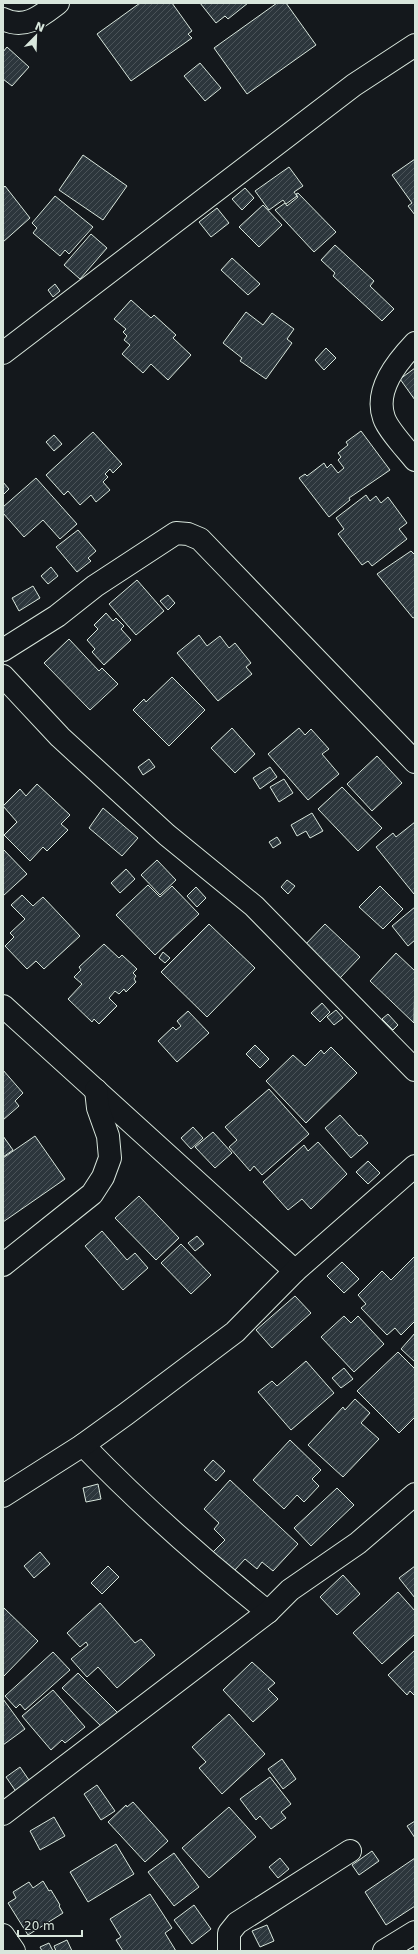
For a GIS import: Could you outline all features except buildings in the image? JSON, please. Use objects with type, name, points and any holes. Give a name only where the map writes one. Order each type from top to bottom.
[{"type":"street","points":[[3,19],[20,24],[34,20],[58,3]]},
{"type":"street","points":[[3,353],[354,85],[415,45]]},
{"type":"street","points":[[415,343],[390,374],[380,404],[384,420],[415,460]]},
{"type":"street","points":[[3,650],[58,616],[95,586],[176,533],[188,534],[200,539],[415,762]]},
{"type":"street","points":[[3,676],[60,736],[150,819],[254,906],[415,1070]]},
{"type":"street","points":[[3,1006],[296,1271]]},
{"type":"street","points":[[3,1265],[92,1194],[102,1177],[110,1158],[108,1136],[98,1108],[96,1090]]},
{"type":"street","points":[[3,1496],[83,1445],[235,1332],[296,1271],[415,1166]]},
{"type":"street","points":[[83,1445],[112,1475],[198,1555],[268,1612]]},
{"type":"street","points":[[3,1814],[268,1612],[290,1590],[358,1543],[415,1494]]},
{"type":"street","points":[[229,1951],[229,1933],[237,1924],[350,1851]]},
{"type":"street","points":[[384,1951],[415,1932]]},
{"type":"street","points":[[3,1935],[14,1951]]}]
